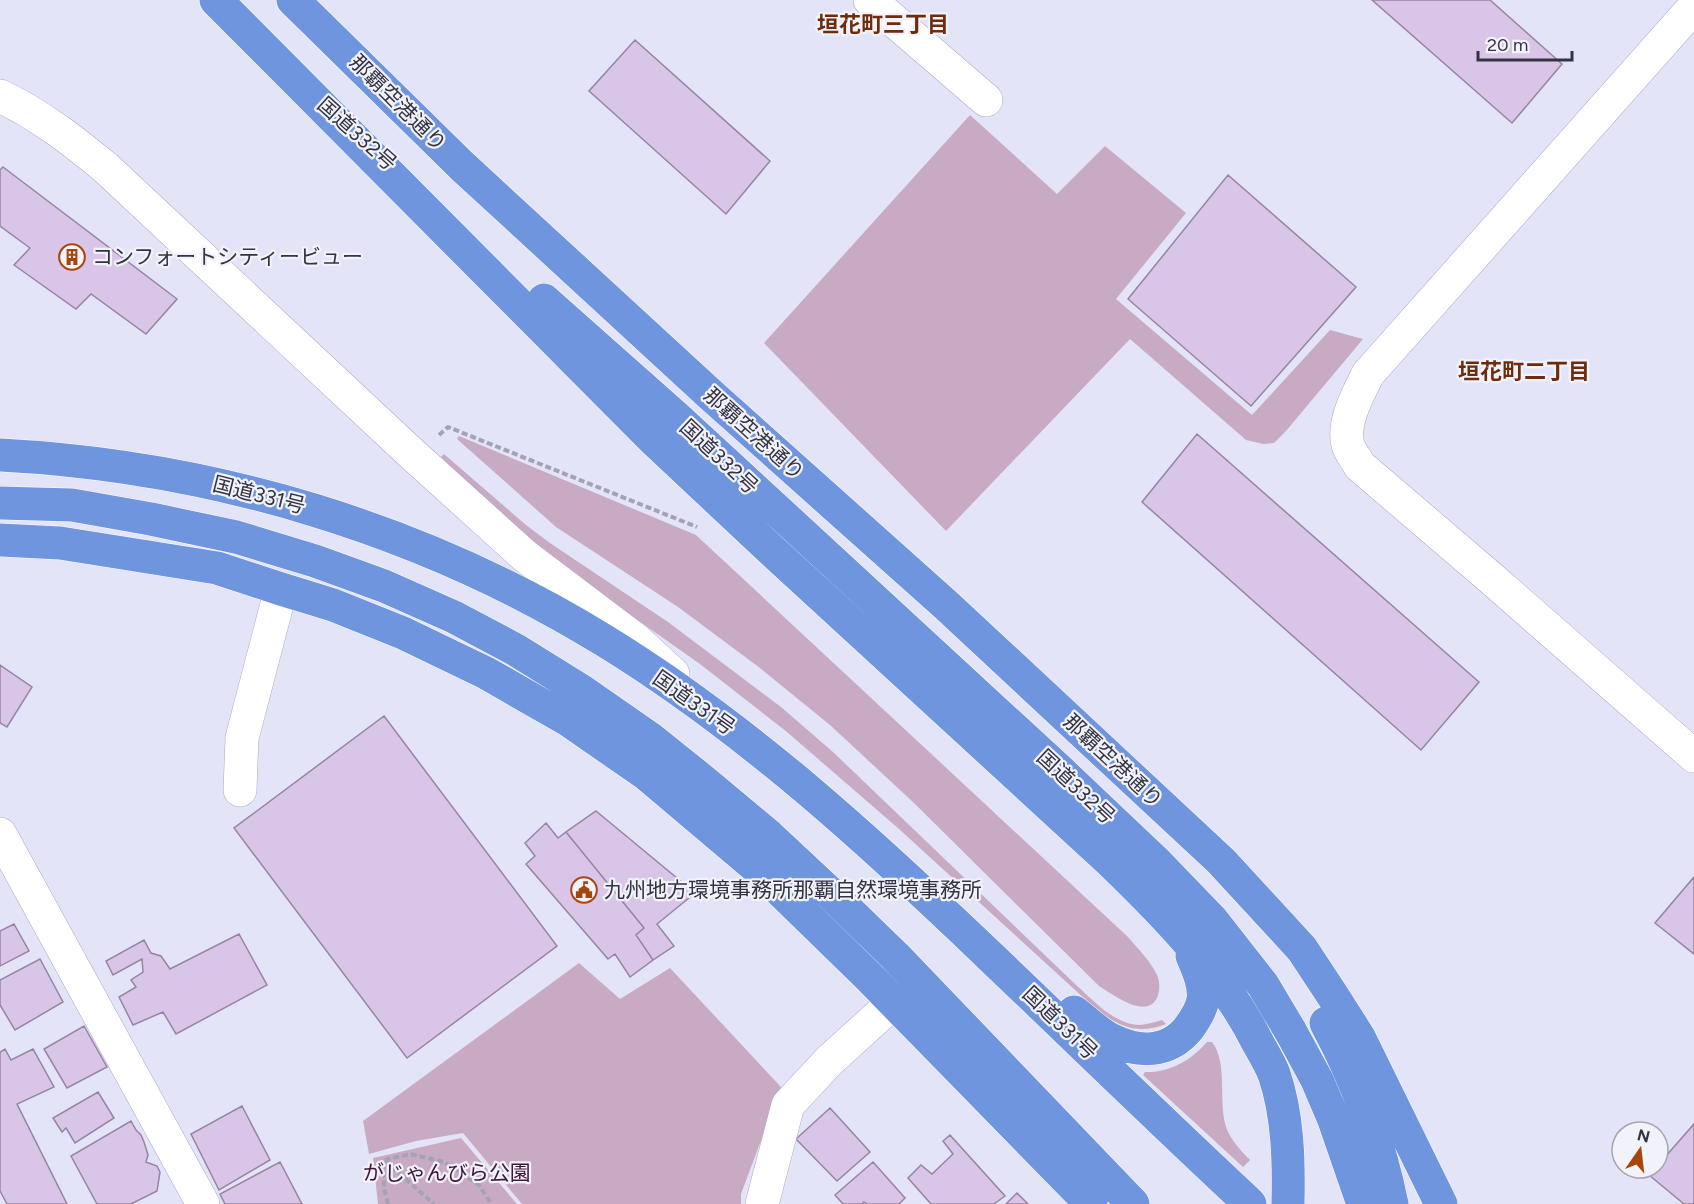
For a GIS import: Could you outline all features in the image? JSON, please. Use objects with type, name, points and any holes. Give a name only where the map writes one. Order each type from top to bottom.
[{"type":"highway","points":[[216,0],[303,86]]},
{"type":"highway","name":"那覇空港通り","points":[[293,0],[462,166],[703,388],[946,605],[1221,861]]},
{"type":"highway","name":"国道332号","points":[[303,86],[677,418],[1061,772],[1185,890],[1212,920],[1263,985],[1291,1032],[1335,1120],[1363,1204]]},
{"type":"highway","name":"国道332号","points":[[303,86],[655,441],[1111,862],[1184,938],[1210,968],[1248,1022],[1274,1073],[1286,1125],[1288,1204]]},
{"type":"highway","name":"国道331号","points":[[0,455],[46,457],[133,468],[209,482],[300,504],[376,530],[464,566],[605,641],[741,736],[847,824],[951,919],[1250,1204]]},
{"type":"highway","points":[[0,503],[72,505],[236,537],[325,564],[384,586],[454,617],[516,650],[582,691],[651,739],[769,836],[895,956],[1133,1204]]},
{"type":"highway","points":[[0,540],[60,543],[217,568],[333,605],[404,633],[486,673],[568,720],[646,774],[756,867],[894,1002],[1091,1204]]},
{"type":"highway","points":[[1221,861],[1310,993],[1335,1040],[1357,1086],[1375,1134],[1392,1204]]},
{"type":"highway","points":[[1221,861],[1302,949],[1359,1037],[1441,1204]]},
{"type":"highway","points":[[951,919],[1110,1040],[1146,1048],[1159,1048],[1178,1040],[1202,1005],[1201,978],[1184,938]]},
{"type":"street","points":[[870,0],[986,100]]},
{"type":"street","points":[[1694,8],[1368,374],[1355,399],[1346,430],[1348,447],[1360,465],[1694,756]]},
{"type":"street","points":[[0,96],[21,106],[66,135],[106,168],[525,556],[636,640],[741,736]]},
{"type":"street","points":[[240,790],[242,738],[281,589]]},
{"type":"street","points":[[0,834],[190,1200]]},
{"type":"street","points":[[762,1204],[788,1105],[829,1061],[894,1002]]},
{"type":"path","points":[[438,436],[448,427],[703,529]]},
{"type":"path","points":[[384,1160],[410,1154],[444,1162],[479,1185],[491,1204]]},
{"type":"path","points":[[384,1160],[384,1188],[388,1204]]},
{"type":"path","points":[[384,1160],[434,1204]]},
{"type":"green space","points":[[970,115],[1057,194],[1105,146],[1186,213],[1116,299],[1252,415],[1330,330],[1363,339],[1286,431],[1274,443],[1263,444],[1246,440],[1130,339],[946,531],[764,343]]},
{"type":"green space","points":[[459,436],[696,535],[1128,937],[1157,975],[1159,992],[1157,998],[1145,1007],[1137,1006],[1099,986],[914,803],[830,725],[760,668],[678,607],[556,527],[457,439]]},
{"type":"green space","points":[[444,454],[526,525],[668,622],[781,707],[833,752],[1103,1009],[1128,1023],[1141,1025],[1162,1020],[1166,1024],[1138,1029],[1122,1025],[1097,1010],[899,829],[787,732],[700,664],[565,569],[476,491],[441,457]]},
{"type":"green space","points":[[579,963],[620,999],[670,968],[781,1087],[741,1194],[741,1204],[522,1204],[463,1133],[416,1141],[369,1154],[363,1121]]},
{"type":"green space","points":[[1207,1042],[1212,1042],[1220,1061],[1224,1119],[1227,1130],[1250,1160],[1243,1167],[1143,1075],[1145,1072],[1163,1070],[1179,1064]]},
{"type":"green space","name":"がじゃんびら公園","points":[[461,1138],[517,1204],[378,1204],[373,1158]]},
{"type":"building","points":[[1372,0],[1490,0],[1562,64],[1512,123]]},
{"type":"building","points":[[635,40],[770,161],[726,214],[589,91]]},
{"type":"building","name":"コンフォートシティービュー","points":[[3,167],[177,299],[146,334],[91,294],[76,309],[14,265],[30,248],[0,226],[0,170]]},
{"type":"building","points":[[1228,175],[1356,287],[1251,406],[1128,299]]},
{"type":"building","points":[[1197,434],[1479,682],[1421,750],[1142,502]]},
{"type":"building","points":[[0,665],[32,687],[7,727],[0,723]]},
{"type":"building","points":[[384,716],[557,946],[407,1058],[234,828]]},
{"type":"building","points":[[596,811],[695,893],[657,924],[674,946],[653,960],[636,935],[644,928],[566,832]]},
{"type":"building","points":[[546,823],[558,838],[566,832],[644,928],[636,935],[653,960],[630,977],[615,954],[608,959],[526,864],[535,856],[525,843]]},
{"type":"building","points":[[1694,877],[1694,954],[1655,923]]},
{"type":"building","points":[[14,924],[29,951],[0,966],[0,931]]},
{"type":"building","points":[[239,934],[267,985],[176,1034],[163,1012],[133,1025],[119,997],[136,987],[131,980],[143,972],[142,959],[113,975],[106,961],[144,940],[151,953],[161,956],[170,969]]},
{"type":"building","points":[[40,959],[63,1002],[15,1030],[0,1005],[0,980]]},
{"type":"building","points":[[84,1026],[107,1067],[67,1088],[44,1049]]},
{"type":"building","points":[[5,1049],[11,1060],[33,1049],[54,1087],[17,1104],[67,1204],[7,1204],[0,1191],[0,1052]]},
{"type":"building","points":[[98,1092],[114,1118],[75,1143],[66,1128],[62,1132],[53,1118]]},
{"type":"building","points":[[242,1106],[270,1160],[219,1190],[191,1134]]},
{"type":"building","points":[[830,1108],[870,1152],[837,1181],[796,1139]]},
{"type":"building","points":[[131,1121],[144,1142],[148,1155],[146,1162],[157,1166],[160,1172],[157,1191],[131,1204],[97,1204],[71,1156]]},
{"type":"building","points":[[1694,1124],[1694,1204],[1684,1204],[1655,1180],[1670,1180],[1670,1151]]},
{"type":"building","points":[[950,1135],[1005,1196],[994,1204],[931,1204],[908,1178],[921,1165],[932,1174],[953,1154],[943,1141]]},
{"type":"building","points":[[280,1162],[302,1204],[225,1204],[220,1194]]},
{"type":"building","points":[[873,1162],[905,1198],[899,1204],[867,1204],[864,1202],[862,1204],[843,1204],[835,1195]]},
{"type":"building","points":[[1017,1193],[1028,1204],[1006,1204]]},
{"type":"place","name":"コンフォートシティービュー","points":[[72,257]]},
{"type":"place","name":"九州地方環境事務所那覇自然環境事務所","points":[[584,890]]},
{"type":"district","name":"垣花町三丁目","points":[[883,24]]},
{"type":"district","name":"垣花町二丁目","points":[[1524,371]]}]
